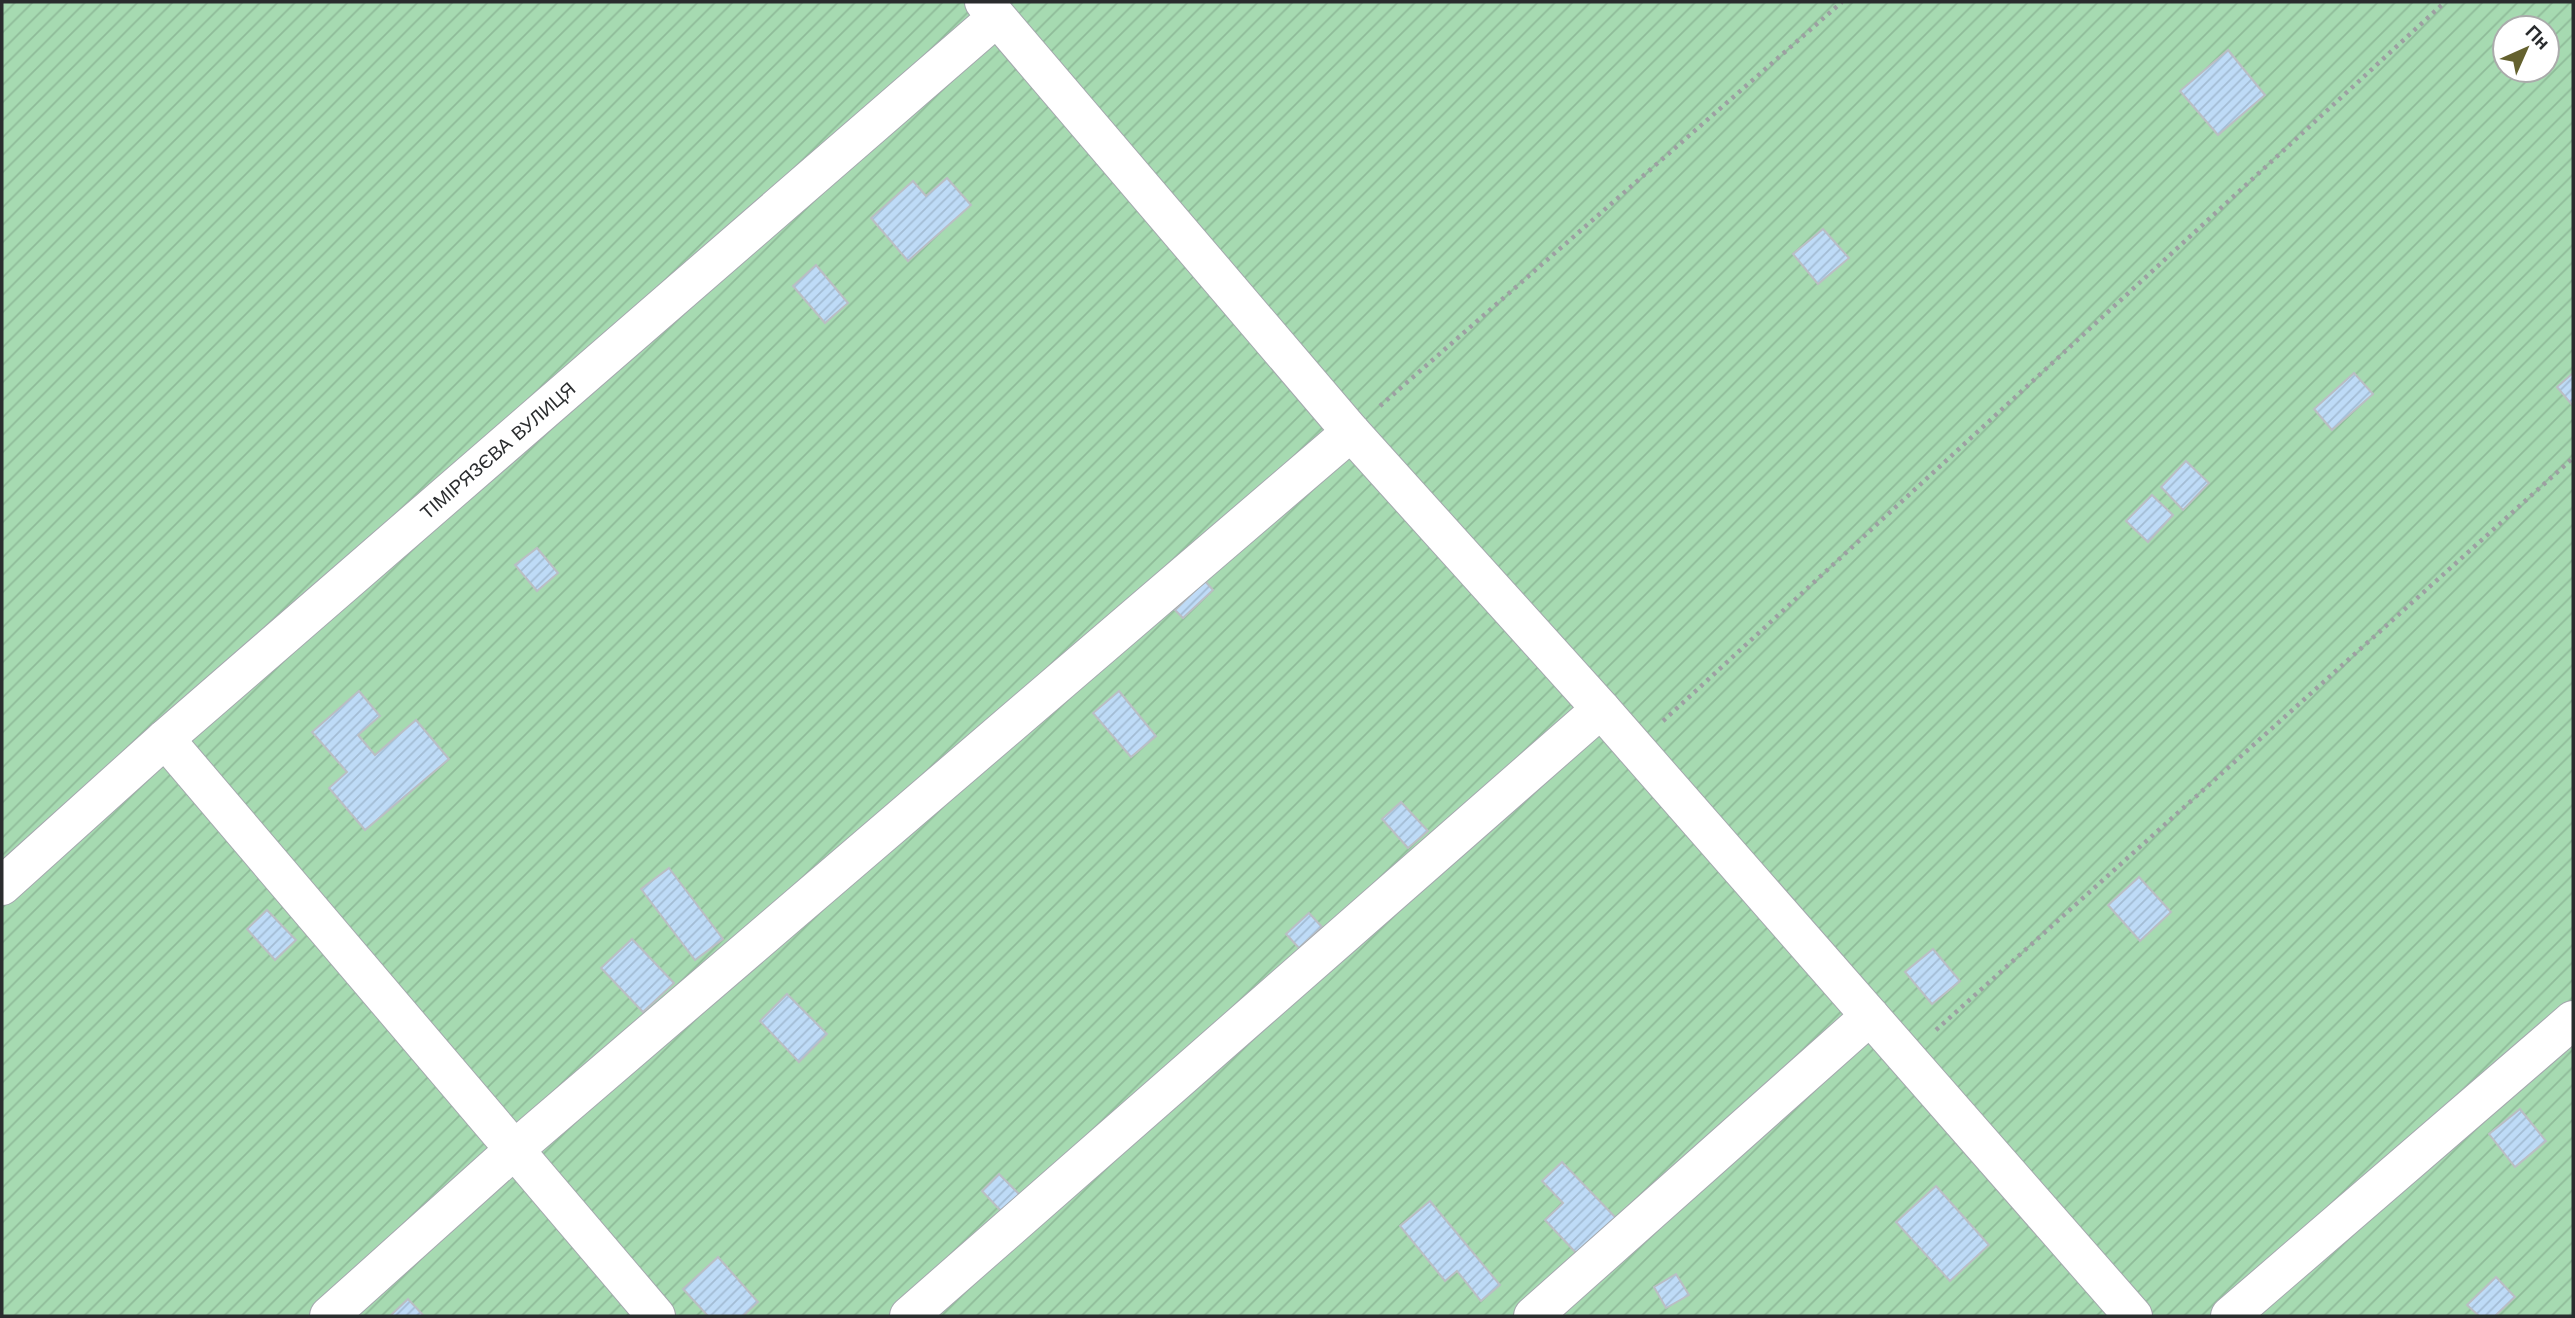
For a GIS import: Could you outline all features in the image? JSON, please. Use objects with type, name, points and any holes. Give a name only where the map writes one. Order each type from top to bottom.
[{"type":"lane","points":[[990,10],[1351,432],[1601,709],[2133,1316]]},
{"type":"lane","name":"ТІМІРЯЗЄВА ВУЛИЦЯ","points":[[2,886],[990,10]]},
{"type":"lane","points":[[329,1316],[514,1150],[1351,432]]},
{"type":"lane","points":[[909,1316],[1601,709]]},
{"type":"lane","points":[[165,739],[656,1316]]},
{"type":"lane","points":[[1533,1316],[1870,1016]]},
{"type":"lane","points":[[2230,1316],[2573,1020]]},
{"type":"path","points":[[1351,432],[1842,2]]},
{"type":"path","points":[[1634,747],[2445,2]]},
{"type":"path","points":[[1906,1057],[2573,458]]},
{"type":"green space","points":[[2,2],[2573,2],[2573,1316],[2,1316]]},
{"type":"building","points":[[2228,50],[2265,95],[2218,135],[2180,91]]},
{"type":"building","points":[[947,178],[971,205],[908,261],[871,218],[913,181],[926,196]]},
{"type":"building","points":[[1823,229],[1849,258],[1818,284],[1793,254]]},
{"type":"building","points":[[816,265],[848,303],[825,323],[793,286]]},
{"type":"building","points":[[2354,373],[2373,394],[2332,430],[2314,409]]},
{"type":"building","points":[[2573,373],[2573,406],[2557,387]]},
{"type":"building","points":[[2186,461],[2209,483],[2183,510],[2161,487]]},
{"type":"building","points":[[2152,495],[2173,515],[2148,542],[2126,521]]},
{"type":"building","points":[[537,548],[558,573],[537,591],[515,565]]},
{"type":"building","points":[[1205,581],[1213,590],[1183,618],[1175,610]]},
{"type":"building","points":[[359,691],[380,716],[358,735],[375,755],[416,720],[449,759],[365,830],[329,788],[347,772],[312,732]]},
{"type":"building","points":[[1119,691],[1156,736],[1131,757],[1093,713]]},
{"type":"building","points":[[1401,802],[1428,831],[1408,848],[1382,819]]},
{"type":"building","points":[[669,868],[723,939],[695,960],[641,889]]},
{"type":"building","points":[[2139,877],[2171,912],[2140,941],[2108,905]]},
{"type":"building","points":[[267,910],[296,940],[275,960],[247,929]]},
{"type":"building","points":[[1309,913],[1322,927],[1299,948],[1286,934]]},
{"type":"building","points":[[632,939],[674,983],[643,1012],[601,968]]},
{"type":"building","points":[[1933,949],[1960,981],[1932,1004],[1905,972]]},
{"type":"building","points":[[787,994],[827,1034],[799,1062],[760,1021]]},
{"type":"building","points":[[2520,1109],[2546,1141],[2515,1167],[2489,1134]]},
{"type":"building","points":[[1562,1162],[1616,1218],[1578,1255],[1545,1220],[1563,1203],[1542,1181]]},
{"type":"building","points":[[999,1174],[1020,1195],[1002,1212],[982,1191]]},
{"type":"building","points":[[1936,1186],[1989,1245],[1950,1281],[1896,1222]]},
{"type":"building","points":[[1430,1201],[1500,1285],[1481,1301],[1457,1271],[1445,1281],[1400,1226]]},
{"type":"building","points":[[718,1257],[758,1302],[743,1316],[708,1316],[683,1289]]},
{"type":"building","points":[[1676,1274],[1689,1295],[1666,1308],[1654,1287]]},
{"type":"building","points":[[2496,1277],[2515,1297],[2495,1316],[2479,1316],[2467,1305]]},
{"type":"building","points":[[408,1299],[424,1316],[390,1316]]}]
